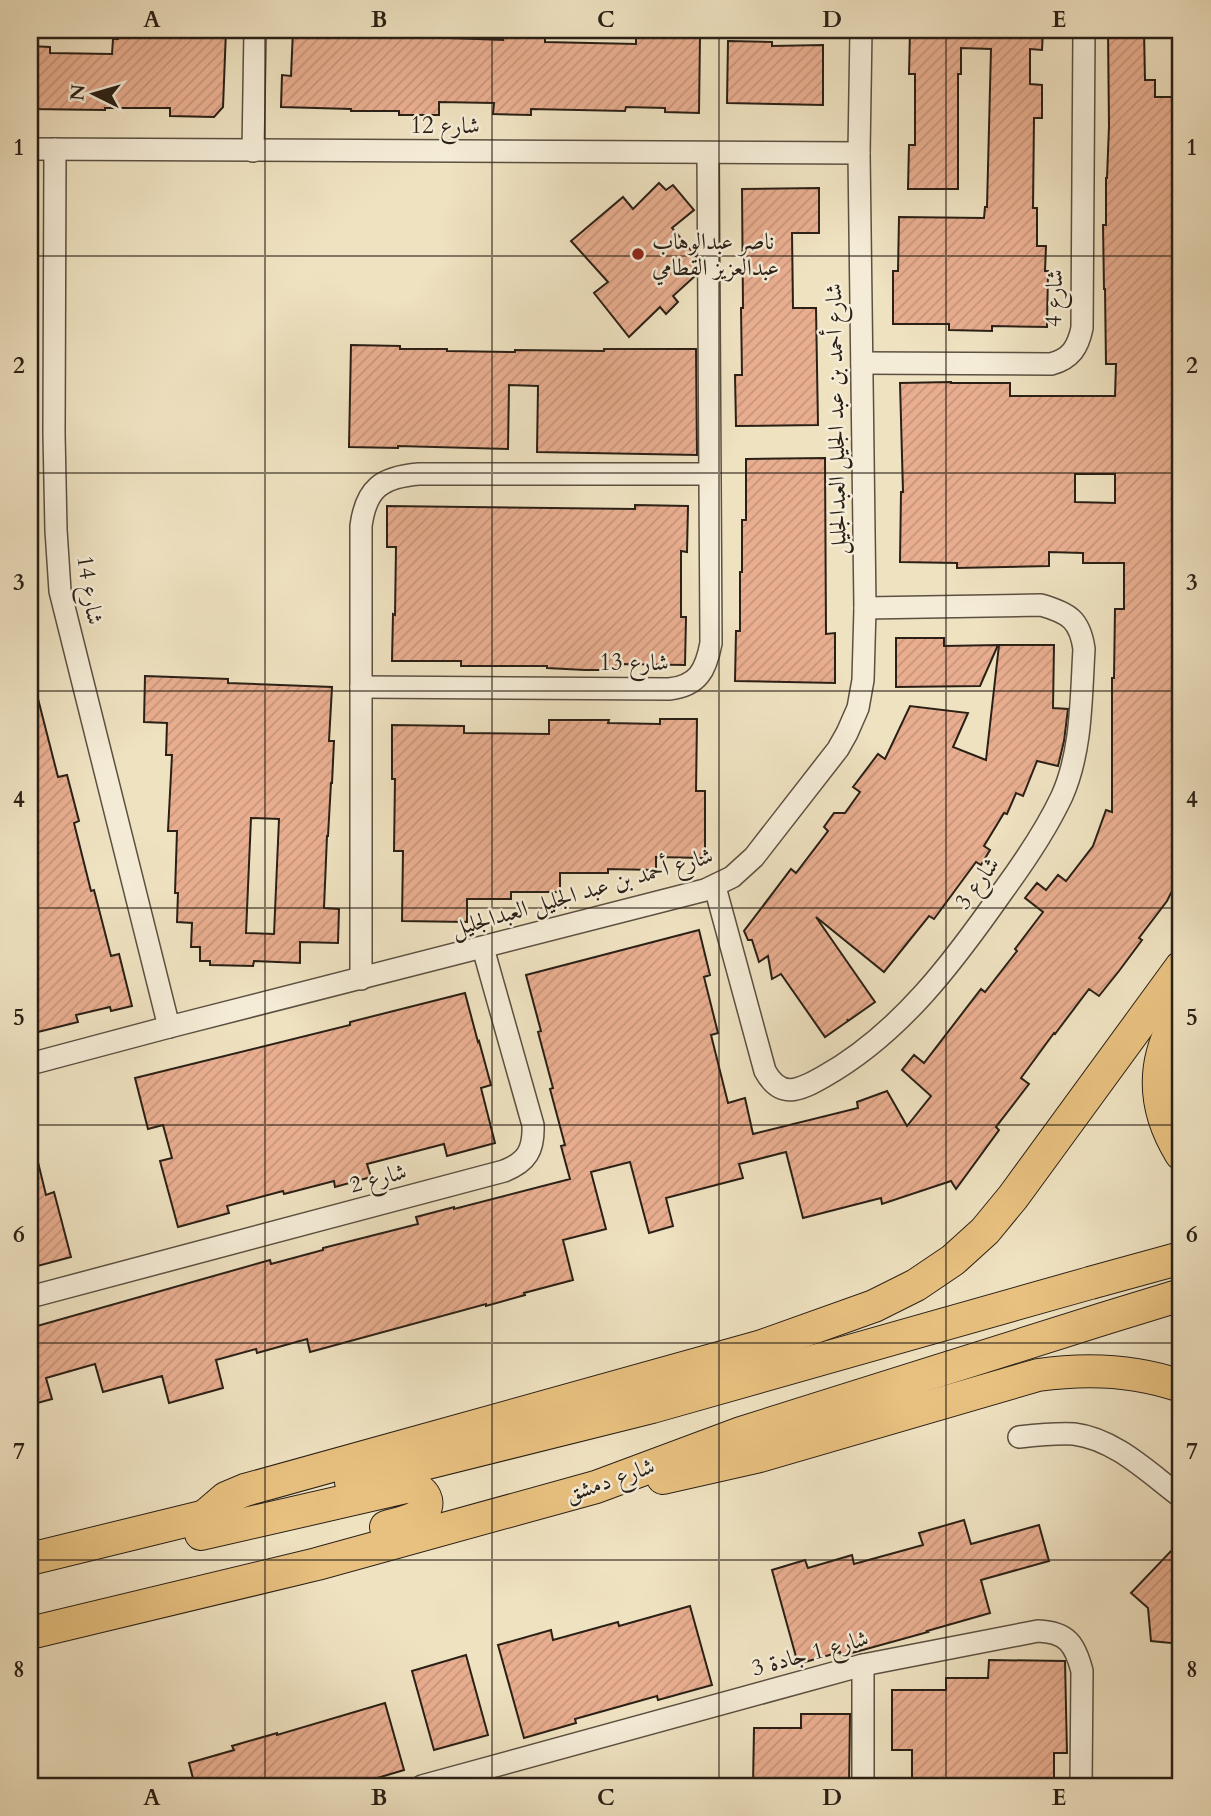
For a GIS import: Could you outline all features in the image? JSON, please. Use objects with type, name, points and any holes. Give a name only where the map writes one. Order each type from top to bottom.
[{"type":"main road","points":[[205,1516],[226,1499],[245,1490],[759,1347],[874,1306],[916,1285],[953,1260],[985,1231],[1013,1197],[1181,967]]},
{"type":"main road","points":[[1181,1012],[1163,1051],[1159,1072],[1160,1105],[1172,1139],[1181,1154]]},
{"type":"main road","points":[[759,1347],[836,1332],[1083,1265],[1132,1260],[1181,1260]]},
{"type":"main road","points":[[30,1559],[652,1407],[1090,1283],[1181,1260]]},
{"type":"main road","name":"شارع دمشق","points":[[30,1633],[317,1564],[596,1487],[741,1433],[1181,1295]]},
{"type":"main road","points":[[596,1487],[639,1482],[716,1467],[1038,1376],[1061,1372],[1117,1372],[1181,1386]]},
{"type":"main road","points":[[30,1577],[96,1559],[406,1487],[416,1487],[424,1493],[426,1504],[422,1514],[352,1539],[317,1564]]},
{"type":"street","points":[[253,151],[255,30]]},
{"type":"street","name":"شارع أحمد بن عبد الجليل العبدالجليل","points":[[30,1064],[715,887],[741,871],[754,856],[838,749],[858,708],[862,687],[865,608],[860,30]]},
{"type":"street","name":"شارع 4","points":[[862,363],[1051,364],[1072,354],[1082,328],[1084,30]]},
{"type":"street","name":"شارع 12","points":[[30,149],[859,153]]},
{"type":"street","name":"شارع 14","points":[[55,149],[54,434],[60,591],[169,1027]]},
{"type":"street","name":"شارع 13","points":[[361,687],[669,689],[681,688],[691,683],[705,666],[711,643],[708,153]]},
{"type":"street","points":[[361,979],[361,526],[365,502],[382,484],[404,475],[709,474]]},
{"type":"street","name":"شارع 3","points":[[715,887],[765,1071],[777,1086],[798,1090],[855,1057],[903,1017],[980,925],[1037,843],[1062,796],[1076,748],[1084,649],[1082,635],[1074,621],[1055,610],[1029,605],[865,608]]},
{"type":"street","name":"شارع 2","points":[[30,1297],[504,1171],[517,1165],[532,1146],[533,1125],[483,948]]},
{"type":"street","points":[[1019,1437],[1062,1434],[1088,1437],[1116,1449],[1181,1497]]},
{"type":"street","name":"شارع 1 جادة 3","points":[[422,1786],[863,1665],[1038,1631],[1057,1633],[1066,1638],[1073,1646],[1082,1671],[1082,1786]]},
{"type":"street","points":[[863,1665],[863,1786]]},
{"type":"building","points":[[118,30],[226,30],[223,107],[214,117],[170,116],[170,108],[30,109],[30,46],[50,47],[50,53],[112,54],[113,39],[118,39]]},
{"type":"building","points":[[293,30],[394,30],[394,36],[503,40],[503,30],[545,30],[545,42],[636,44],[636,36],[700,36],[699,113],[665,112],[665,108],[626,107],[625,111],[531,109],[531,115],[493,114],[494,103],[439,102],[439,115],[281,107],[282,75],[291,76]]},
{"type":"building","points":[[1043,30],[1042,50],[1030,49],[1030,84],[1042,85],[1042,118],[1034,118],[1033,208],[1037,208],[1037,246],[1046,246],[1047,327],[992,326],[992,331],[949,330],[949,324],[893,324],[893,271],[898,271],[899,217],[984,218],[987,207],[991,49],[961,48],[961,74],[958,74],[958,189],[908,189],[909,145],[915,145],[915,74],[909,74],[910,31]]},
{"type":"building","points":[[1108,30],[1144,30],[1145,80],[1155,80],[1155,97],[1181,97],[1181,361],[1175,361],[1174,435],[1176,491],[1181,491],[1181,873],[1167,901],[1139,938],[1142,940],[1119,971],[1099,996],[1089,989],[1021,1078],[1029,1084],[996,1127],[999,1130],[956,1189],[951,1181],[882,1204],[881,1198],[803,1218],[786,1152],[739,1164],[743,1178],[666,1198],[673,1226],[649,1233],[630,1162],[591,1172],[606,1229],[563,1240],[573,1280],[486,1306],[310,1352],[307,1339],[257,1353],[256,1349],[216,1360],[223,1388],[169,1403],[162,1376],[103,1392],[95,1364],[46,1378],[52,1399],[30,1405],[30,1328],[270,1260],[271,1264],[418,1224],[416,1217],[570,1179],[561,1146],[565,1145],[550,1089],[553,1088],[538,1032],[541,1031],[526,975],[699,930],[710,975],[704,977],[718,1033],[711,1035],[728,1103],[745,1098],[753,1134],[858,1108],[857,1102],[887,1091],[907,1126],[931,1096],[902,1070],[914,1055],[924,1063],[981,989],[985,992],[1043,912],[1025,898],[1037,883],[1046,890],[1058,875],[1066,881],[1093,846],[1106,810],[1112,812],[1115,609],[1124,609],[1124,563],[1083,563],[1083,553],[1049,552],[1049,566],[957,568],[957,563],[900,562],[903,492],[900,383],[1010,383],[1010,396],[1115,396],[1116,364],[1106,364],[1104,289],[1103,225],[1106,225]],"holes":[[[1075,474],[1115,474],[1115,503],[1075,502]]]},
{"type":"building","points":[[728,41],[772,42],[772,46],[823,45],[823,105],[727,103]]},
{"type":"building","name":"ناصر عبدالوهاب عبدالعزيز القطامي","points":[[659,183],[666,190],[673,185],[694,210],[672,228],[696,256],[696,275],[673,296],[678,302],[666,314],[660,307],[629,337],[594,293],[608,282],[571,241],[623,197],[633,209]]},
{"type":"building","points":[[819,188],[819,233],[792,233],[793,308],[816,308],[818,425],[736,426],[735,375],[742,375],[742,189]]},
{"type":"building","points":[[351,345],[515,352],[696,349],[697,455],[537,452],[538,386],[509,385],[508,449],[349,447]]},
{"type":"building","points":[[825,458],[826,634],[835,633],[835,683],[735,681],[736,631],[740,631],[742,520],[746,520],[746,459]]},
{"type":"building","points":[[635,505],[688,506],[687,552],[681,551],[681,617],[686,617],[685,665],[620,664],[620,670],[585,670],[547,666],[461,666],[461,661],[392,661],[396,547],[387,547],[387,506],[635,509]]},
{"type":"building","points":[[896,638],[944,638],[944,646],[998,645],[980,686],[896,687]]},
{"type":"building","points":[[999,645],[1054,645],[1053,708],[1068,709],[1058,766],[1037,761],[1023,796],[1016,793],[1007,814],[1004,813],[984,846],[990,850],[981,865],[976,862],[934,919],[929,916],[884,972],[816,917],[875,1002],[825,1037],[781,974],[772,979],[768,956],[759,962],[752,940],[748,940],[744,931],[791,869],[796,873],[828,831],[824,827],[834,813],[845,813],[860,792],[853,787],[878,754],[885,759],[910,706],[968,713],[953,747],[986,760]]},
{"type":"building","points":[[145,676],[228,679],[228,683],[332,687],[329,741],[334,741],[324,908],[339,909],[338,943],[300,942],[300,963],[254,961],[253,966],[210,965],[210,961],[200,961],[200,947],[191,947],[192,923],[177,922],[177,831],[168,831],[172,755],[166,755],[167,723],[144,722]],"holes":[[[251,818],[279,819],[274,934],[246,933]]]},
{"type":"building","points":[[30,687],[35,687],[58,777],[67,775],[79,821],[74,823],[91,891],[94,890],[111,956],[119,954],[132,1006],[111,1011],[110,1007],[76,1015],[78,1022],[30,1034]]},
{"type":"building","points":[[660,719],[697,719],[696,791],[705,791],[705,858],[656,857],[656,870],[608,869],[608,873],[560,873],[560,892],[511,892],[511,899],[467,899],[467,922],[402,921],[403,851],[394,851],[395,779],[392,779],[392,725],[464,726],[464,733],[549,734],[549,720],[609,720],[608,723],[660,724]]},
{"type":"building","points":[[465,993],[491,1085],[481,1088],[495,1143],[447,1156],[444,1144],[367,1164],[371,1177],[335,1187],[334,1181],[284,1194],[283,1191],[227,1206],[229,1213],[178,1227],[160,1161],[172,1158],[163,1125],[148,1129],[135,1078],[350,1025],[350,1022]]},
{"type":"building","points":[[35,1150],[46,1195],[54,1192],[71,1257],[30,1268],[30,1151]]},
{"type":"building","points":[[964,1520],[971,1544],[1039,1525],[1049,1561],[981,1580],[990,1613],[841,1656],[840,1652],[798,1664],[772,1570],[805,1560],[808,1568],[852,1555],[854,1564],[923,1545],[919,1533]]},
{"type":"building","points":[[1171,1551],[1181,1559],[1181,1644],[1151,1641],[1148,1608],[1131,1593]]},
{"type":"building","points":[[690,1606],[712,1685],[658,1700],[657,1696],[575,1719],[576,1723],[524,1738],[498,1645],[551,1630],[553,1640],[618,1622],[619,1626]]},
{"type":"building","points":[[466,1655],[488,1735],[434,1750],[412,1671]]},
{"type":"building","points":[[989,1660],[1065,1661],[1067,1753],[1054,1753],[1054,1786],[912,1786],[912,1750],[892,1750],[892,1690],[946,1690],[946,1678],[988,1678]]},
{"type":"building","points":[[385,1703],[404,1770],[354,1785],[341,1786],[195,1786],[189,1763],[234,1750],[232,1746]]},
{"type":"building","points":[[801,1714],[850,1714],[849,1786],[753,1786],[754,1728],[801,1728]]},
{"type":"place","name":"ناصر عبدالوهاب عبدالعزيز القطامي","points":[[638,254]]}]
